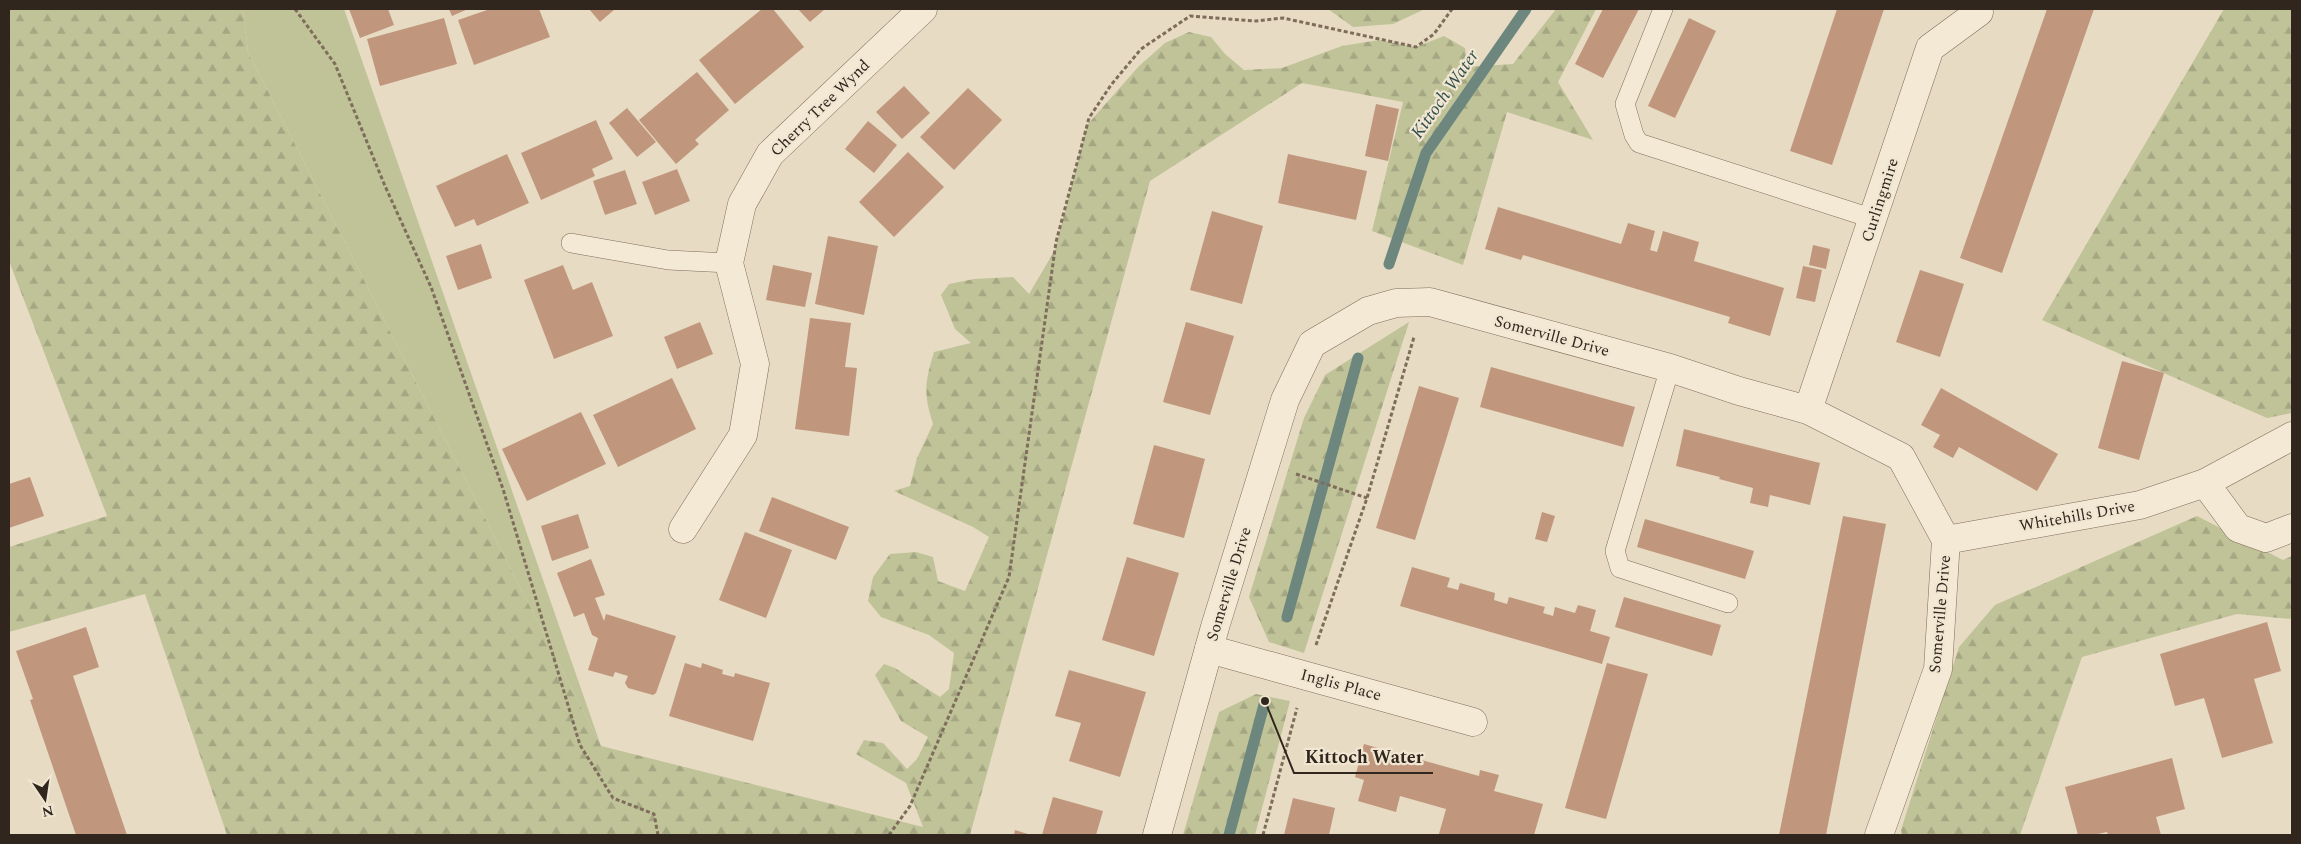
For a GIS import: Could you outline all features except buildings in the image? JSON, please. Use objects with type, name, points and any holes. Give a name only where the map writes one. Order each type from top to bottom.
[{"type":"street","name":"Cherry Tree Wynd","points":[[684,529],[743,435],[755,364],[729,263],[742,204],[770,154],[923,9]]},
{"type":"street","name":"Curlingmire","points":[[1808,410],[1930,48],[1979,12]]},
{"type":"street","name":"Somerville Drive","points":[[1157,835],[1209,649],[1284,400],[1312,344],[1368,310],[1396,303],[1424,302],[1670,368],[1739,391],[1808,410],[1901,457],[1946,540],[1938,668],[1879,835]]},
{"type":"street","name":"Whitehills Drive","points":[[1946,540],[2140,505],[2206,483],[2292,436]]},
{"type":"street","points":[[2206,483],[2238,528],[2266,538],[2292,528]]},
{"type":"street","name":"Inglis Place","points":[[1209,649],[1473,722]]},
{"type":"lane","points":[[1663,9],[1625,104],[1638,143],[1874,218]]},
{"type":"lane","points":[[571,243],[668,260],[729,263]]},
{"type":"lane","points":[[1670,368],[1615,551],[1620,568],[1728,603]]},
{"type":"path","points":[[295,9],[335,64],[385,186],[431,287],[503,489],[580,745],[613,798],[654,814],[658,835]]},
{"type":"path","points":[[889,835],[910,806],[1009,577],[1056,242],[1089,118],[1111,85],[1141,49],[1190,16],[1256,21],[1283,18],[1416,47],[1434,34],[1452,9]]},
{"type":"path","points":[[1263,835],[1306,676],[1367,498],[1424,302]]},
{"type":"path","points":[[1265,463],[1367,498]]},
{"type":"green space","points":[[9,9],[243,9],[248,52],[601,746],[923,827],[906,783],[856,754],[864,740],[883,743],[907,769],[917,759],[928,737],[901,721],[875,675],[884,664],[895,668],[940,697],[949,689],[954,653],[929,635],[881,617],[868,601],[873,577],[890,554],[916,552],[933,557],[938,581],[965,591],[989,537],[973,527],[894,491],[910,486],[917,458],[933,424],[926,388],[934,352],[971,343],[955,329],[941,295],[949,284],[974,279],[1013,277],[1029,294],[1055,250],[1087,125],[1139,66],[1165,43],[1189,32],[1211,37],[1225,54],[1244,70],[1282,68],[1342,46],[1379,40],[1416,47],[1444,36],[1465,48],[1467,67],[1513,64],[1556,9],[1596,9],[1558,82],[1593,140],[1507,112],[1463,265],[1372,231],[1403,102],[1302,83],[1150,181],[970,835],[227,835],[145,594],[9,632],[9,547],[107,516],[9,261]]},
{"type":"green space","points":[[243,9],[344,9],[601,746],[248,52]]},
{"type":"green space","points":[[1328,9],[1425,9],[1393,24],[1353,27]]},
{"type":"green space","points":[[2224,9],[2292,9],[2292,413],[2267,418],[2042,320]]},
{"type":"green space","points":[[1409,322],[1304,653],[1269,642],[1249,597],[1304,418],[1325,375]]},
{"type":"green space","points":[[2197,516],[2283,560],[2292,556],[2292,619],[2237,614],[2082,657],[2020,835],[1902,835],[1901,830],[1959,647],[1995,605]]},
{"type":"green space","points":[[1256,694],[1290,701],[1255,835],[1183,835],[1219,712]]},
{"type":"waterway","name":"Kittoch Water","points":[[1389,264],[1426,153],[1526,9]]},
{"type":"waterway","name":"Kittoch Water","points":[[1287,617],[1358,358]]},
{"type":"waterway","name":"Kittoch Water","points":[[1229,835],[1265,701]]},
{"type":"place","name":"Kittoch Water","points":[[1265,701]]}]
